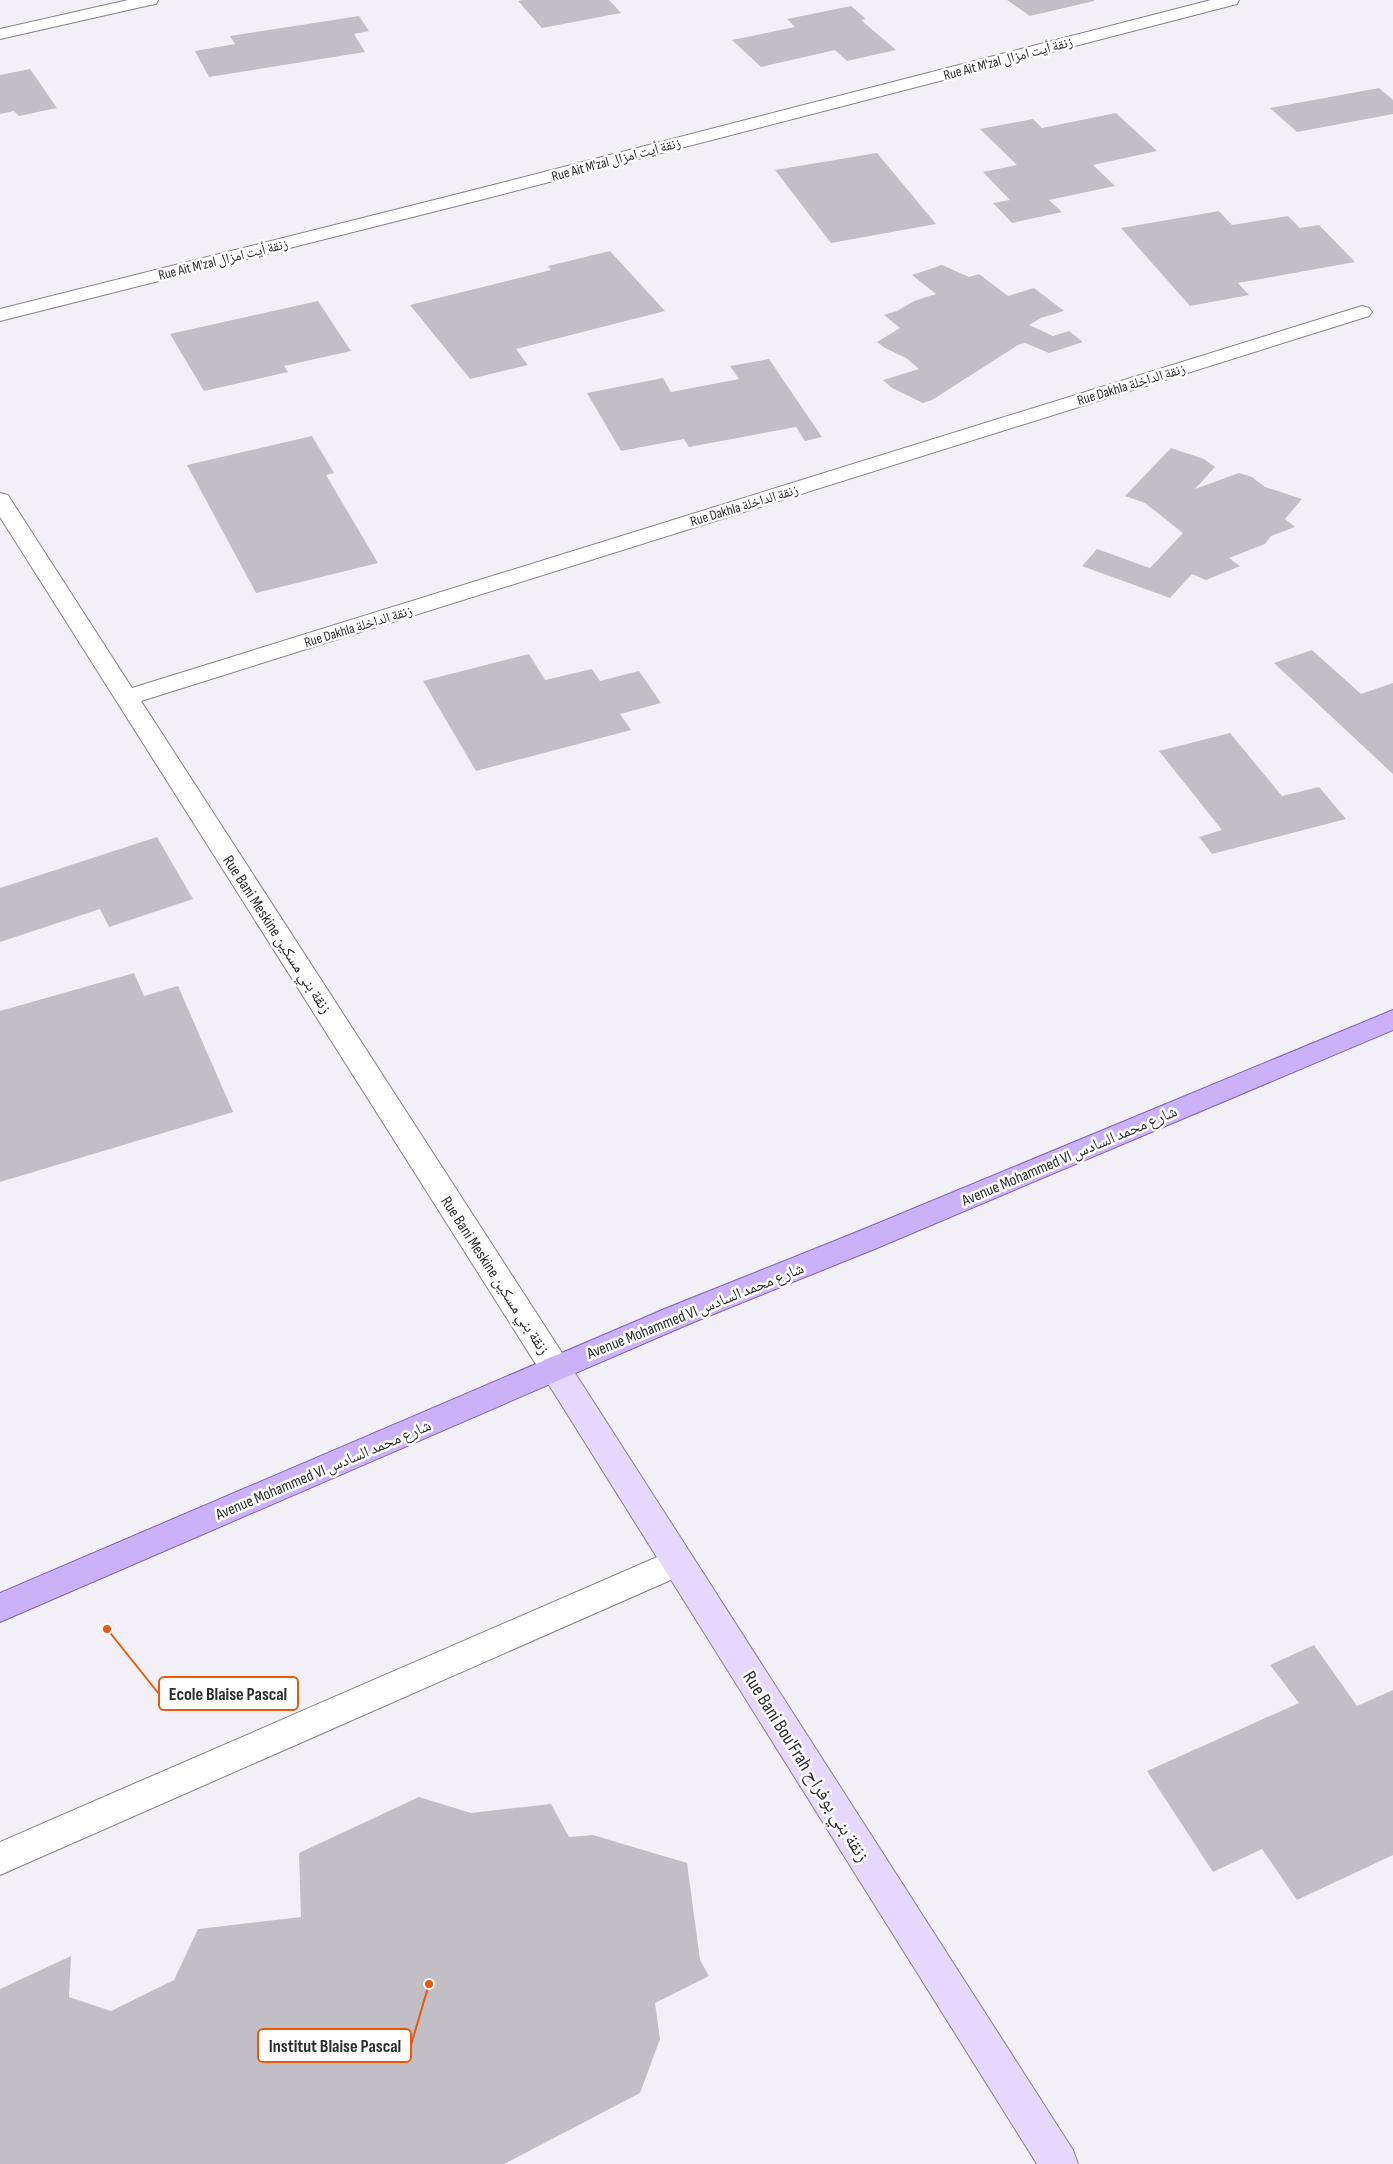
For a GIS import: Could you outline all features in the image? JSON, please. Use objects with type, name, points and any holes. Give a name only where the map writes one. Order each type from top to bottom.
[{"type":"main road","name":"Avenue Mohammed VI شارع محمد السادس","points":[[0,1608],[678,1316],[885,1233],[1393,1019]]},
{"type":"street","points":[[0,34],[150,0]]},
{"type":"street","name":"Rue Ait M'zal زنقة أيت امزال","points":[[0,315],[473,196],[1231,0]]},
{"type":"street","name":"Rue Dakhla زنقة الداخلة","points":[[126,698],[1362,312]]},
{"type":"street","name":"Rue Bani Meskine زنقة بني مسكين","points":[[0,500],[556,1368]]},
{"type":"street","name":"Rue Bani Bou'Frah زنقة بني بوفراح","points":[[556,1368],[1059,2164]]},
{"type":"street","points":[[0,1859],[678,1562]]},
{"type":"building","points":[[609,0],[621,13],[542,28],[518,1]]},
{"type":"building","points":[[1007,0],[1094,0],[1094,1],[1030,16]]},
{"type":"building","points":[[851,6],[866,19],[861,20],[896,50],[847,61],[835,50],[761,67],[732,40],[795,27],[787,19]]},
{"type":"building","points":[[359,16],[369,31],[354,34],[365,52],[209,77],[195,51],[235,44],[230,36]]},
{"type":"building","points":[[30,69],[57,108],[19,116],[14,111],[0,114],[0,75]]},
{"type":"building","points":[[1379,88],[1393,100],[1393,114],[1297,132],[1270,108]]},
{"type":"building","points":[[1116,113],[1157,151],[1093,165],[1115,186],[1049,200],[1062,212],[1012,223],[993,203],[1010,200],[983,172],[1017,165],[980,129],[1033,119],[1042,128]]},
{"type":"building","points":[[877,153],[936,224],[831,243],[775,170]]},
{"type":"building","points":[[1219,211],[1232,225],[1288,216],[1300,228],[1319,225],[1355,262],[1238,283],[1249,295],[1190,306],[1121,228]]},
{"type":"building","points":[[610,251],[665,311],[516,349],[528,365],[470,379],[410,305],[551,270],[548,266]]},
{"type":"building","points":[[942,265],[969,277],[979,274],[1008,296],[1034,288],[1064,311],[1041,318],[1029,325],[1053,336],[1069,331],[1083,342],[1049,353],[1025,343],[1018,345],[932,400],[923,403],[892,388],[883,380],[919,369],[906,358],[877,342],[900,328],[884,315],[897,311],[914,301],[936,294],[912,275]]},
{"type":"building","points":[[318,301],[351,351],[284,366],[288,372],[204,391],[170,334]]},
{"type":"building","points":[[769,359],[822,437],[805,441],[796,427],[689,447],[684,439],[621,451],[587,393],[663,378],[671,392],[739,379],[730,366]]},
{"type":"building","points":[[312,436],[334,473],[326,475],[378,563],[256,593],[187,465]]},
{"type":"building","points":[[1171,448],[1204,459],[1215,467],[1195,489],[1239,473],[1252,477],[1265,487],[1302,499],[1285,519],[1295,527],[1271,536],[1265,544],[1229,558],[1240,566],[1206,580],[1192,574],[1170,598],[1082,566],[1097,549],[1150,568],[1183,533],[1145,503],[1125,496]]},
{"type":"building","points":[[1312,650],[1361,694],[1393,683],[1393,774],[1274,663]]},
{"type":"building","points":[[529,654],[545,680],[592,669],[600,681],[639,671],[661,703],[620,714],[631,730],[476,771],[423,681]]},
{"type":"building","points":[[1230,733],[1282,796],[1319,787],[1346,819],[1212,854],[1199,837],[1222,830],[1159,751]]},
{"type":"building","points":[[157,837],[193,899],[109,927],[100,909],[0,942],[0,888]]},
{"type":"building","points":[[134,973],[144,996],[178,986],[233,1112],[0,1182],[0,1011]]},
{"type":"building","points":[[1314,1645],[1357,1706],[1393,1690],[1393,1855],[1297,1900],[1262,1849],[1213,1872],[1147,1771],[1299,1703],[1270,1665]]},
{"type":"building","points":[[419,1797],[471,1813],[551,1804],[569,1837],[593,1835],[687,1863],[700,1960],[709,1976],[655,2003],[660,2039],[640,2093],[504,2164],[0,2164],[0,1989],[71,1956],[69,1997],[111,2011],[174,1980],[198,1929],[301,1917],[299,1853]]},
{"type":"place","name":"Ecole Blaise Pascal","points":[[107,1629]]},
{"type":"place","name":"Institut Blaise Pascal","points":[[429,1984]]}]
